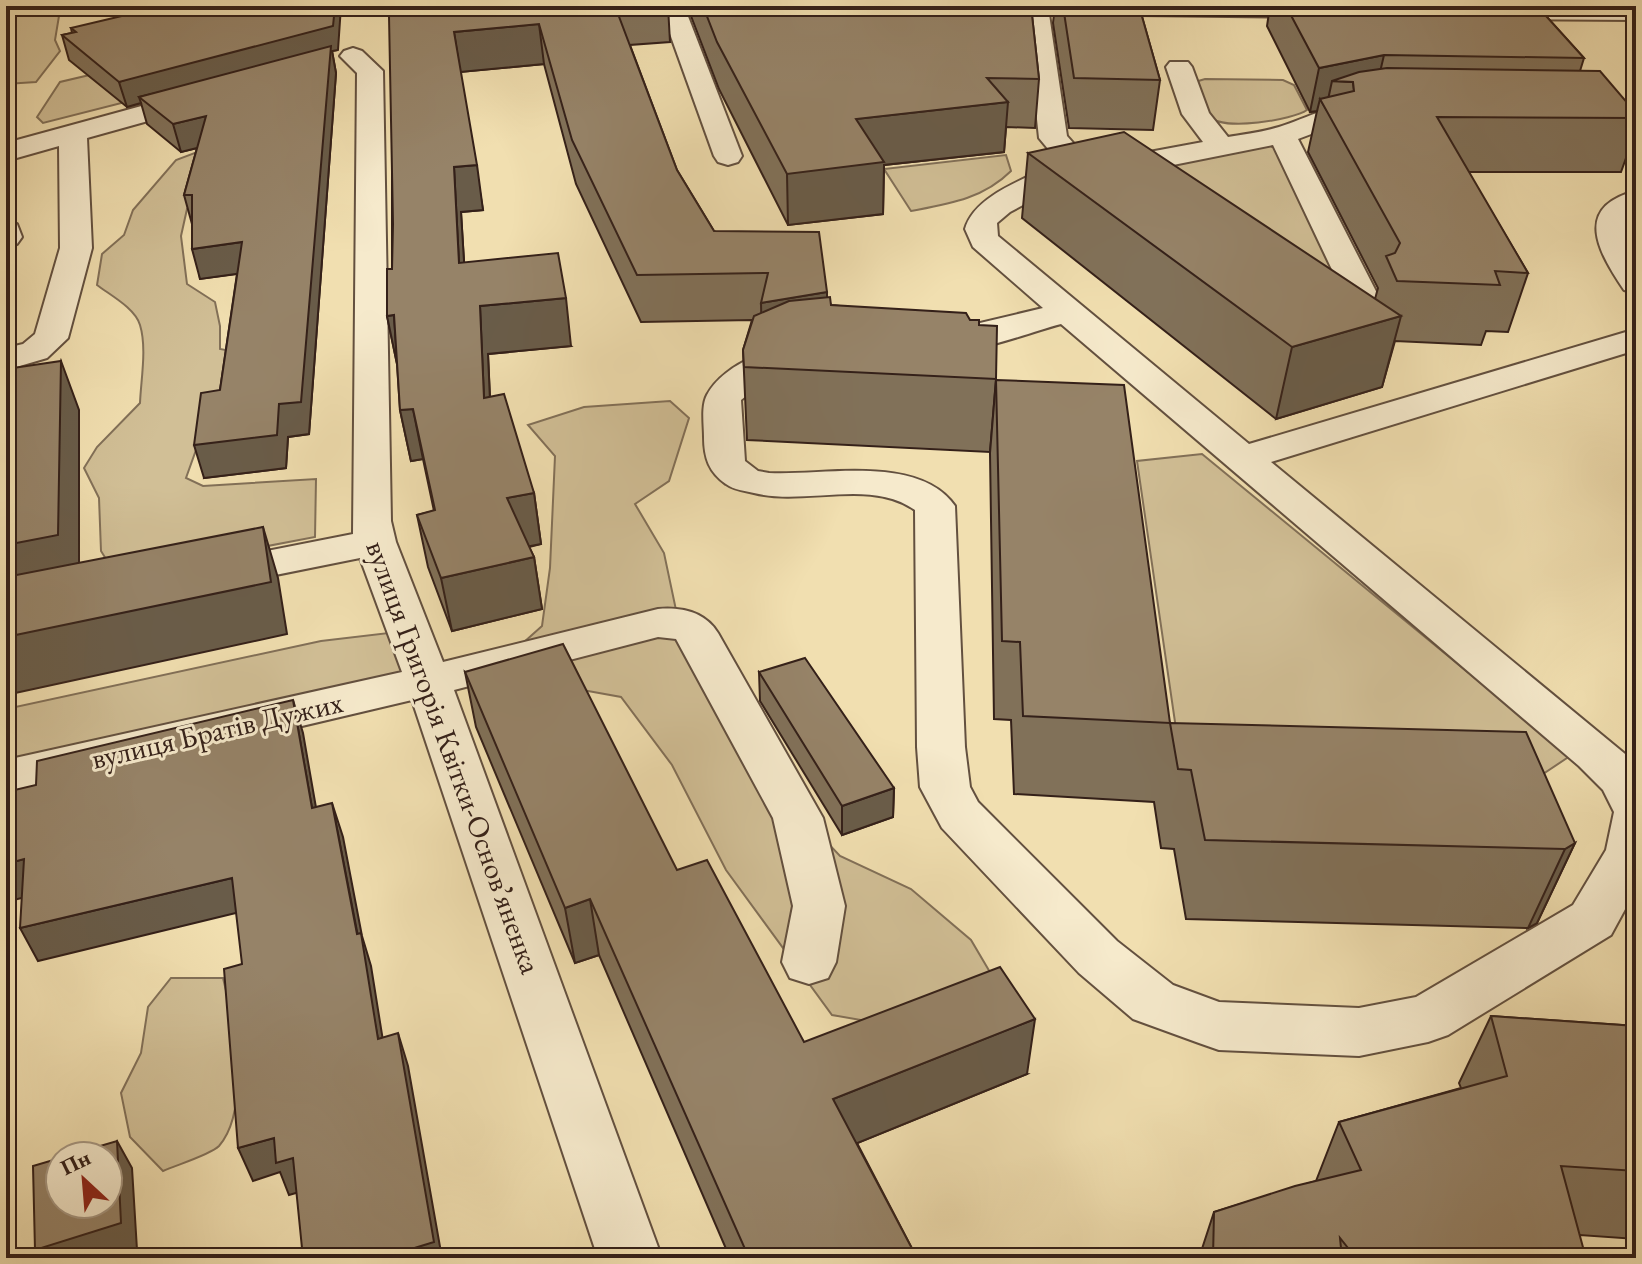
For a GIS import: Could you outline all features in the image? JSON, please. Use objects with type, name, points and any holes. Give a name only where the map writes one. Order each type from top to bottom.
[{"type":"street","points":[[672,6],[728,156]]},
{"type":"street","points":[[1076,164],[1053,138],[1038,7],[1353,10]]},
{"type":"street","points":[[1464,11],[1636,13]]},
{"type":"street","name":"вулиця Григорія Квітки-Основʼяненка","points":[[353,56],[370,71],[371,521],[375,542],[428,681],[630,1258]]},
{"type":"street","points":[[1179,67],[1196,114],[1220,145]]},
{"type":"street","points":[[6,152],[220,93]]},
{"type":"street","points":[[1403,109],[1341,114],[1282,135],[1133,164],[1076,164],[999,206],[983,219],[980,229],[984,240],[1067,312],[1596,754],[1623,780],[1636,807]]},
{"type":"street","points":[[6,359],[35,351],[51,338],[76,248],[73,134]]},
{"type":"street","points":[[1282,135],[1365,303],[1323,312],[1298,294]]},
{"type":"street","points":[[1111,164],[1149,190]]},
{"type":"street","points":[[1636,200],[1612,217],[1609,238],[1618,258],[1636,283]]},
{"type":"street","points":[[6,231],[6,237]]},
{"type":"street","points":[[898,346],[961,340],[1067,312]]},
{"type":"street","points":[[1243,458],[1636,339]]},
{"type":"street","points":[[836,352],[787,359],[762,366],[741,377],[723,398],[723,446],[727,466],[746,480],[777,484],[881,484],[924,495],[935,506],[941,747],[945,787],[960,815],[1098,957],[1153,1002],[1219,1026],[1359,1032],[1428,1018],[1592,920],[1631,851],[1636,818]]},
{"type":"street","points":[[175,583],[375,542]]},
{"type":"street","name":"вулиця Братів Дужих","points":[[6,778],[673,621],[687,625],[696,633],[798,818],[819,906],[809,962]]},
{"type":"shaded area","points":[[6,6],[57,6],[60,10],[55,40],[60,51],[36,82],[6,84]]},
{"type":"shaded area","points":[[153,60],[192,85],[43,123],[37,117],[60,82]]},
{"type":"shaded area","points":[[1205,79],[1283,80],[1294,85],[1307,110],[1288,117],[1243,124],[1217,121],[1205,110],[1195,82]]},
{"type":"shaded area","points":[[237,137],[187,209],[181,236],[187,284],[215,302],[220,326],[220,349],[263,357],[206,422],[186,478],[203,486],[316,479],[315,537],[231,553],[111,567],[101,551],[99,498],[84,468],[97,447],[140,403],[143,344],[140,325],[133,313],[97,285],[102,254],[124,235],[133,210],[176,160]]},
{"type":"shaded area","points":[[1280,144],[1360,291],[1164,166]]},
{"type":"shaded area","points":[[1006,155],[1011,171],[989,188],[964,199],[911,211],[884,169]]},
{"type":"shaded area","points":[[670,401],[689,418],[669,481],[635,504],[664,553],[676,610],[750,761],[840,856],[911,889],[971,940],[1007,1001],[901,1027],[832,1015],[726,870],[672,765],[621,697],[577,689],[492,702],[485,677],[542,626],[550,568],[555,456],[528,425],[584,407]]},
{"type":"shaded area","points":[[1202,454],[1570,756],[1525,786],[1183,777],[1137,461]]},
{"type":"shaded area","points":[[397,632],[406,678],[6,771],[6,709],[321,641]]},
{"type":"shaded area","points":[[171,978],[223,978],[235,1040],[237,1088],[229,1130],[219,1146],[163,1171],[130,1137],[121,1093],[141,1053],[148,1007]]},
{"type":"building","points":[[164,6],[335,6],[333,26],[119,82],[62,35],[76,32],[71,28]]},
{"type":"building","points":[[427,6],[615,6],[677,170],[714,231],[819,232],[827,292],[761,303],[768,273],[637,275],[572,140],[539,24],[454,32],[477,165],[454,167],[459,263],[558,253],[566,298],[480,306],[484,398],[504,394],[534,493],[507,498],[534,557],[441,578],[417,515],[435,510],[413,409],[400,410],[394,315],[387,316],[387,269],[392,269],[393,224],[389,16]]},
{"type":"building","points":[[703,6],[1031,6],[1039,79],[987,78],[1008,102],[856,119],[884,162],[787,174],[717,42]]},
{"type":"building","points":[[1063,6],[1139,6],[1160,80],[1074,78]]},
{"type":"building","points":[[1286,6],[1537,6],[1584,58],[1384,55],[1319,68]]},
{"type":"building","points":[[331,46],[301,402],[279,404],[277,435],[194,445],[201,393],[220,390],[242,242],[192,249],[192,195],[184,195],[206,116],[173,124],[139,97]]},
{"type":"building","points":[[1387,68],[1600,71],[1636,113],[1636,118],[1437,117],[1528,273],[1495,271],[1500,285],[1397,281],[1386,256],[1395,253],[1400,243],[1320,99],[1354,91],[1353,82],[1332,81],[1359,72]]},
{"type":"building","points":[[1124,132],[1401,316],[1292,347],[1028,153]]},
{"type":"building","points":[[830,297],[831,305],[966,313],[970,320],[979,320],[979,325],[997,326],[996,379],[744,367],[743,350],[754,316],[789,301]]},
{"type":"building","points":[[61,361],[58,535],[6,545],[6,369]]},
{"type":"building","points":[[996,380],[1124,385],[1170,723],[1023,716],[1020,642],[1002,641]]},
{"type":"building","points":[[263,527],[271,582],[6,637],[6,577]]},
{"type":"building","points":[[563,644],[677,870],[707,860],[804,1042],[1000,967],[1035,1019],[833,1099],[917,1258],[749,1258],[590,899],[565,908],[465,672]]},
{"type":"building","points":[[805,658],[894,788],[842,806],[759,672]]},
{"type":"building","points":[[293,700],[312,808],[332,803],[357,934],[361,933],[378,1039],[398,1033],[434,1242],[382,1258],[303,1258],[293,1158],[276,1163],[274,1138],[238,1148],[224,969],[242,964],[232,878],[20,928],[24,859],[6,864],[6,792],[36,785],[37,761]]},
{"type":"building","points":[[1170,723],[1526,732],[1575,843],[1565,849],[1205,840],[1191,770],[1178,769]]},
{"type":"building","points":[[1491,1016],[1636,1026],[1636,1171],[1561,1166],[1584,1251],[1553,1258],[1356,1258],[1340,1238],[1342,1258],[1213,1258],[1214,1212],[1295,1186],[1361,1170],[1339,1122],[1507,1076]]},
{"type":"building","points":[[44,1163],[44,1220],[121,1220],[121,1223],[35,1250],[33,1166]]}]
